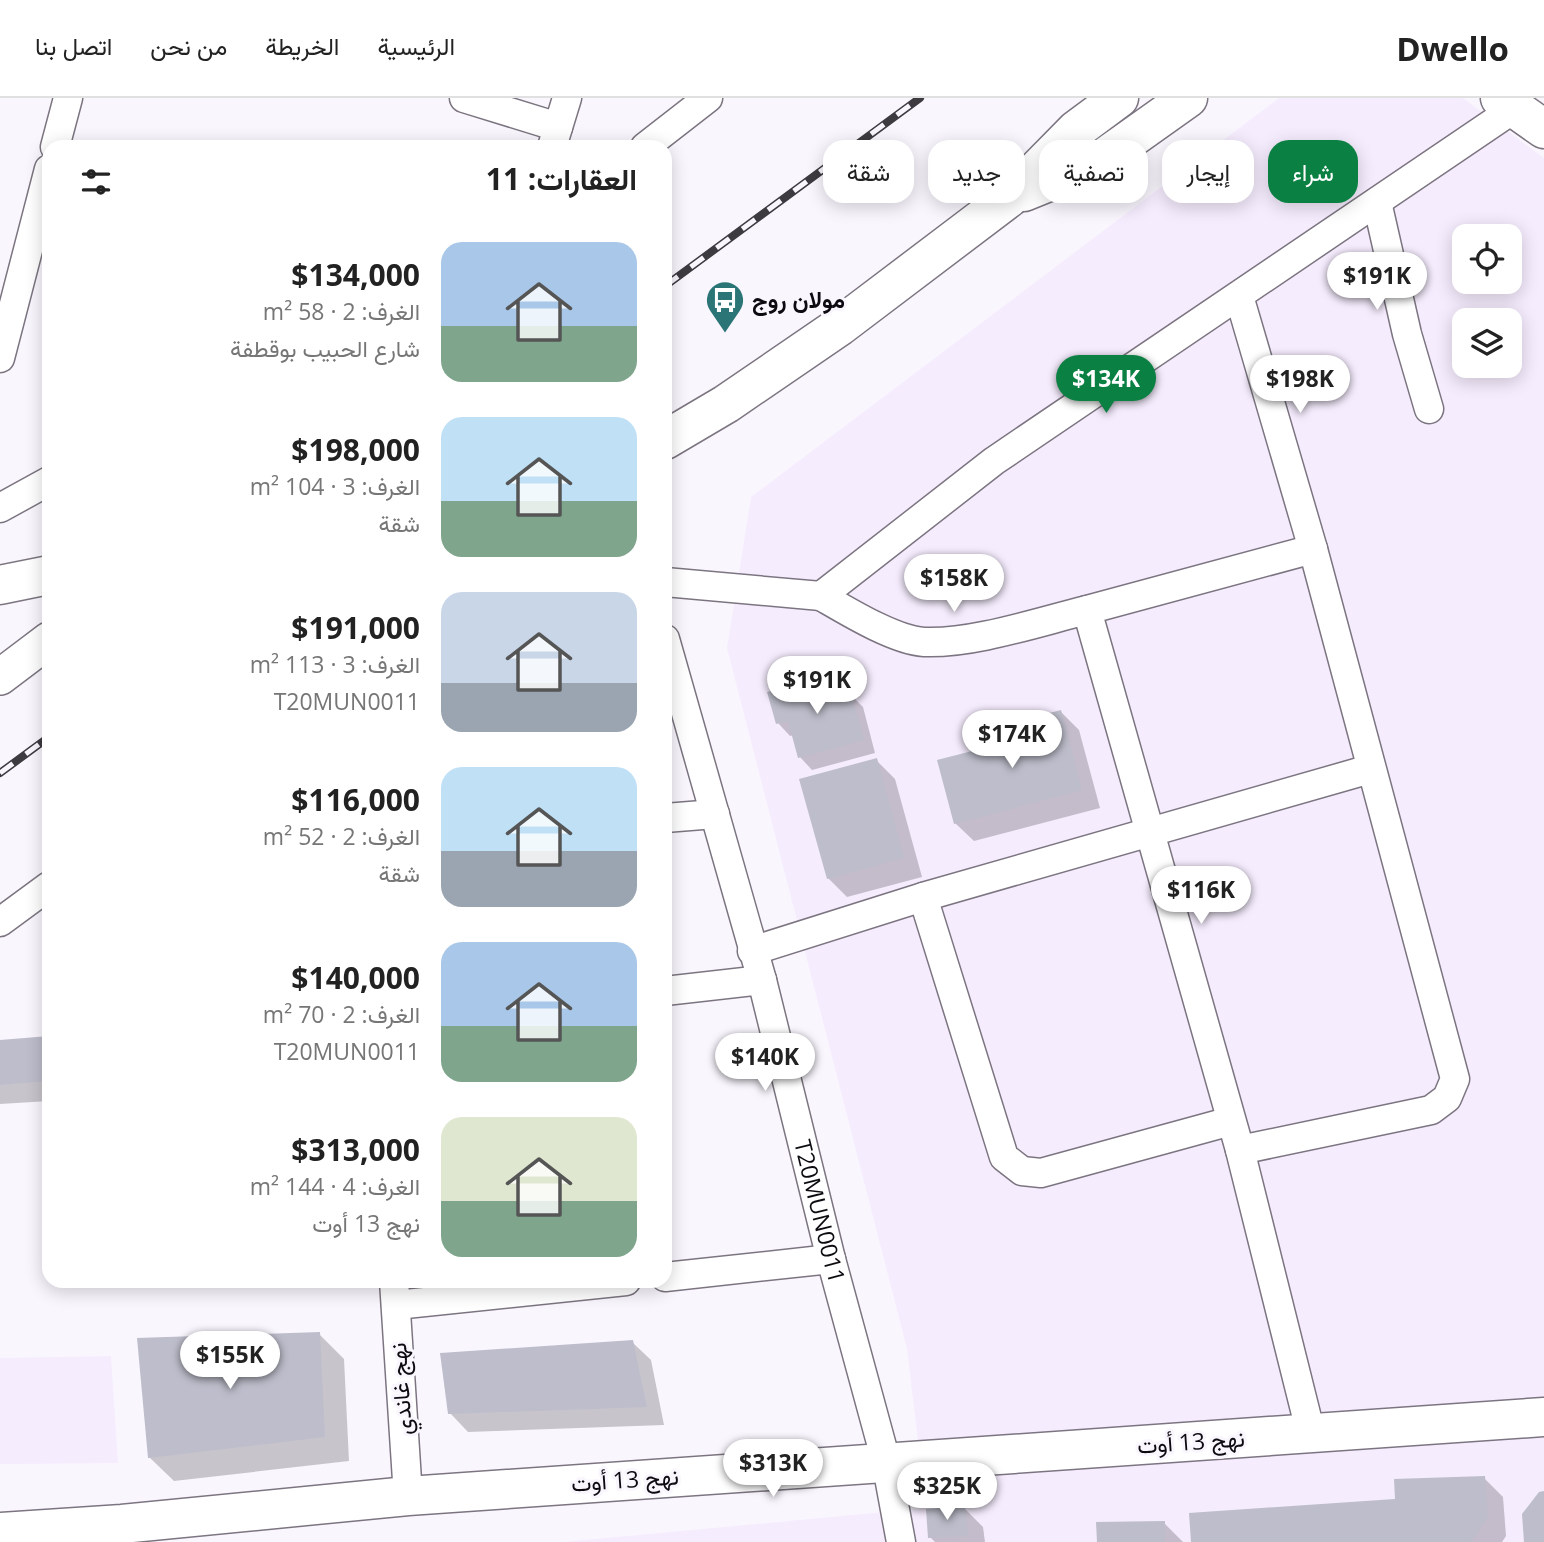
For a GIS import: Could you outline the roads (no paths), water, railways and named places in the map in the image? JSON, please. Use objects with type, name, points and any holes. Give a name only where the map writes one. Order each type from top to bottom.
[{"type":"main road","points":[[1025,182],[1076,130],[1119,98]]},
{"type":"main road","points":[[1025,192],[1098,162],[1188,98]]},
{"type":"main road","points":[[672,436],[726,404],[840,326],[1002,203]]},
{"type":"main road","points":[[0,576],[42,575]]},
{"type":"main road","points":[[0,585],[42,576]]},
{"type":"main road","name":"نهج 13 أوت","points":[[0,1532],[122,1524],[408,1496],[1544,1417]]},
{"type":"street","points":[[57,140],[68,98]]},
{"type":"street","points":[[464,98],[555,137],[567,98]]},
{"type":"street","points":[[654,140],[708,98]]},
{"type":"street","points":[[821,596],[994,461],[1377,202],[1520,112]]},
{"type":"street","points":[[0,358],[42,196]]},
{"type":"street","points":[[1377,202],[1407,334],[1429,409]]},
{"type":"street","points":[[1239,296],[1313,549],[1455,1080],[1447,1098],[1431,1110],[1240,1150]]},
{"type":"street","points":[[0,508],[42,485]]},
{"type":"street","points":[[672,583],[821,596],[865,622],[922,642],[988,635],[1313,549]]},
{"type":"street","points":[[1087,610],[1240,1150],[1311,1434]]},
{"type":"street","points":[[0,677],[42,645]]},
{"type":"street","name":"T20MUN0011","points":[[672,664],[762,980],[831,1259],[886,1461],[901,1542]]},
{"type":"street","points":[[752,951],[923,898],[1370,769]]},
{"type":"street","points":[[672,817],[715,814]]},
{"type":"street","points":[[0,922],[42,891]]},
{"type":"street","points":[[923,898],[1004,1157],[1022,1171],[1041,1173],[1231,1121]]},
{"type":"street","points":[[672,990],[762,980]]},
{"type":"street","points":[[672,1276],[831,1259]]},
{"type":"street","points":[[395,1293],[491,1288]]},
{"type":"street","name":"نهج غاندي","points":[[395,1293],[408,1496]]},
{"type":"railway","points":[[672,281],[920,98]]},
{"type":"railway","points":[[0,773],[42,742]]},
{"type":"place","name":"مولان روج","points":[[725,334]]}]
